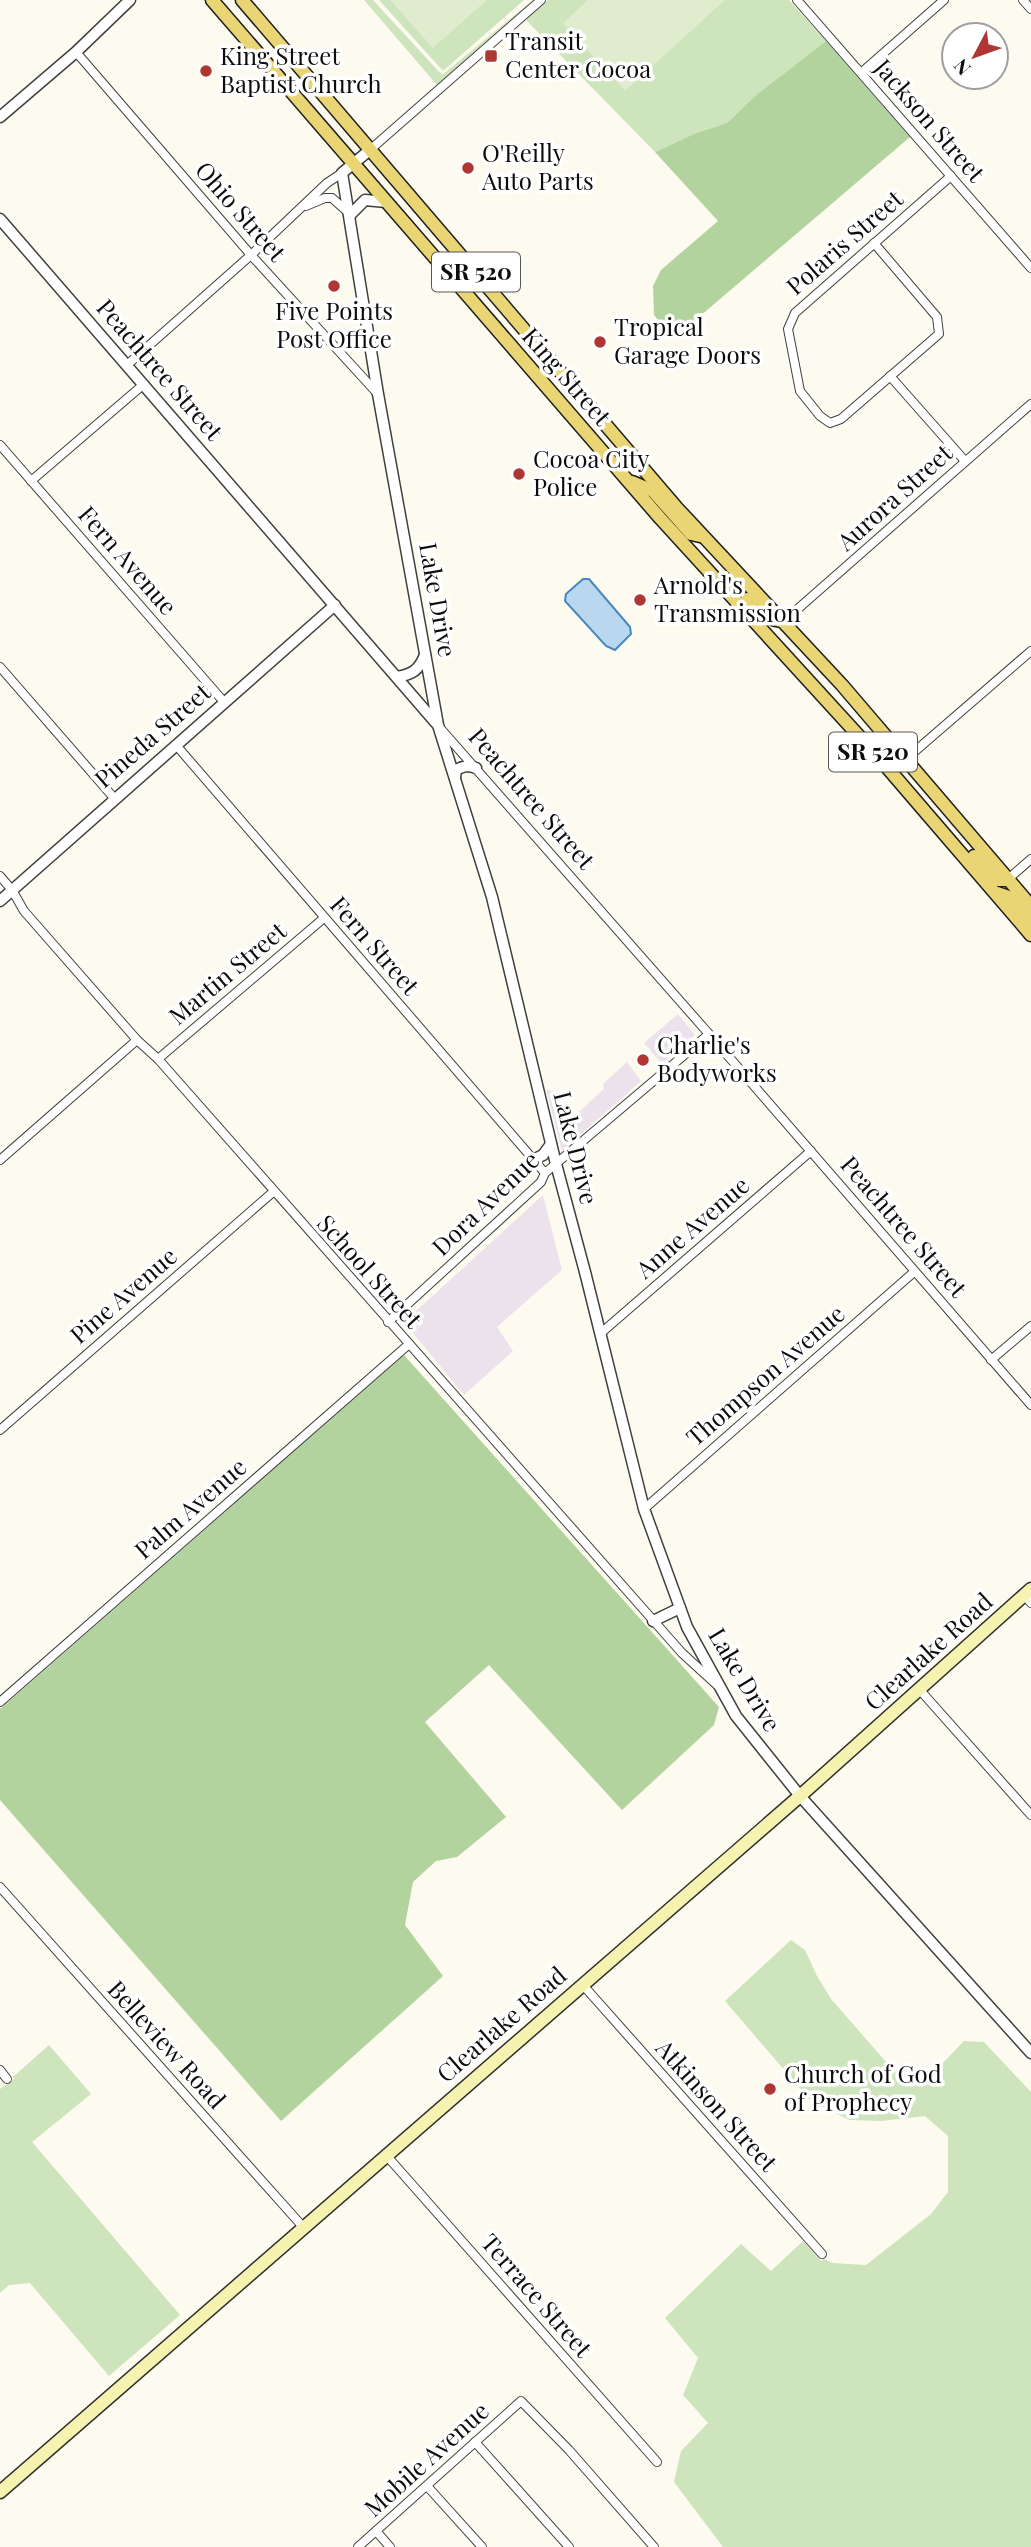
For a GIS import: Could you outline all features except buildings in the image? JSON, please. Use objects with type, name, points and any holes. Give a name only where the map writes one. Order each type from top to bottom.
[{"type":"main road","name":"King Street","points":[[212,0],[347,168],[386,202],[660,518],[881,760],[1031,935]]},
{"type":"main road","name":"King Street","points":[[242,0],[676,507],[784,621],[1031,906]]},
{"type":"main road","points":[[629,480],[653,491],[691,534],[704,536]]},
{"type":"main road","points":[[712,572],[723,575],[766,618],[784,621]]},
{"type":"main road","points":[[881,760],[888,759],[996,880],[1007,880]]},
{"type":"main road","points":[[994,892],[1012,898],[1031,920]]},
{"type":"main road","name":"Clearlake Road","points":[[0,2492],[1029,1596]]},
{"type":"street","points":[[0,117],[76,52],[130,0]]},
{"type":"street","points":[[127,365],[300,208],[541,0]]},
{"type":"street","name":"Jackson Street","points":[[797,0],[1031,268]]},
{"type":"street","points":[[862,72],[944,0]]},
{"type":"street","points":[[1023,0],[1031,9]]},
{"type":"street","name":"Ohio Street","points":[[76,52],[251,255],[378,394]]},
{"type":"street","name":"Lake Drive","points":[[347,168],[350,215],[378,394],[438,725],[492,897],[551,1144],[644,1509],[687,1627],[719,1687],[747,1731],[800,1796],[1031,2053]]},
{"type":"street","name":"Polaris Street","points":[[890,376],[841,419],[830,423],[820,416],[800,391],[788,329],[794,313],[951,176]]},
{"type":"street","points":[[300,208],[332,198],[350,215],[365,200],[386,202]]},
{"type":"street","name":"Peachtree Street","points":[[0,219],[1031,1404]]},
{"type":"street","points":[[874,243],[937,317],[940,334],[890,376],[965,461]]},
{"type":"street","points":[[31,481],[144,384]]},
{"type":"street","name":"Aurora Street","points":[[784,621],[1031,404]]},
{"type":"street","name":"Fern Avenue","points":[[0,445],[224,702]]},
{"type":"street","name":"Pineda Street","points":[[0,901],[335,604]]},
{"type":"street","points":[[906,759],[1031,651]]},
{"type":"street","points":[[397,677],[410,675],[419,669],[425,654]]},
{"type":"street","points":[[0,667],[114,798]]},
{"type":"street","name":"Fern Street","points":[[176,745],[545,1173]]},
{"type":"street","points":[[455,778],[456,770],[461,767],[468,765],[476,768]]},
{"type":"street","points":[[1007,880],[1031,859]]},
{"type":"street","name":"School Street","points":[[0,876],[24,911],[137,1040],[158,1059],[653,1621],[682,1653],[719,1687]]},
{"type":"street","name":"Martin Street","points":[[158,1059],[324,918]]},
{"type":"street","name":"Dora Avenue","points":[[388,1322],[541,1182],[545,1173],[709,1034]]},
{"type":"street","points":[[0,1160],[137,1040]]},
{"type":"street","points":[[535,1159],[543,1155],[551,1144]]},
{"type":"street","name":"Anne Avenue","points":[[601,1333],[811,1151]]},
{"type":"street","name":"Pine Avenue","points":[[0,1430],[273,1192]]},
{"type":"street","name":"Thompson Avenue","points":[[644,1509],[914,1272]]},
{"type":"street","points":[[991,1360],[1031,1326]]},
{"type":"street","name":"Palm Avenue","points":[[0,1702],[408,1345]]},
{"type":"street","points":[[653,1621],[680,1608]]},
{"type":"street","points":[[919,1689],[1031,1815]]},
{"type":"street","name":"Belleview Road","points":[[0,1887],[304,2228]]},
{"type":"street","name":"Atkinson Street","points":[[582,1984],[822,2254]]},
{"type":"street","points":[[0,2070],[7,2078]]},
{"type":"street","name":"Terrace Street","points":[[386,2155],[657,2462]]},
{"type":"street","name":"Mobile Avenue","points":[[358,2547],[521,2401],[569,2450],[654,2547]]},
{"type":"street","points":[[475,2442],[569,2547]]},
{"type":"street","points":[[427,2486],[482,2547]]},
{"type":"street","points":[[376,2531],[390,2547]]},
{"type":"shaded area","points":[[678,1014],[695,1035],[662,1064],[644,1043]]},
{"type":"shaded area","points":[[627,1062],[641,1081],[562,1151],[546,1089],[555,1092],[571,1119],[604,1089],[603,1084]]},
{"type":"shaded area","points":[[543,1195],[562,1270],[497,1327],[513,1351],[464,1395],[404,1322]]},
{"type":"green space","points":[[364,0],[373,0],[442,75],[533,0],[437,85]]},
{"type":"green space","points":[[379,0],[524,0],[443,71]]},
{"type":"green space","points":[[390,0],[487,0],[433,48]]},
{"type":"green space","points":[[548,0],[789,0],[826,41],[755,96],[727,123],[696,133],[655,152],[526,20]]},
{"type":"green space","points":[[588,0],[725,0],[625,91],[563,23]]},
{"type":"green space","points":[[826,41],[910,137],[693,322],[694,324],[671,336],[654,315],[653,286],[661,270],[718,221],[655,152],[696,133],[727,123],[755,96]]},
{"type":"green space","points":[[404,1355],[719,1707],[714,1725],[622,1810],[489,1665],[425,1722],[506,1817],[457,1857],[436,1861],[413,1882],[405,1925],[443,1976],[281,2121],[0,1800],[0,1709]]},
{"type":"green space","points":[[791,1940],[805,1950],[831,1999],[894,2071],[922,2085],[964,2041],[984,2042],[1031,2092],[1031,2547],[723,2547],[674,2482],[681,2451],[708,2423],[683,2395],[698,2358],[665,2318],[741,2244],[771,2271],[803,2241],[821,2261],[824,2259],[832,2263],[866,2265],[931,2214],[948,2192],[948,2136],[925,2116],[881,2121],[849,2120],[810,2100],[725,2001]]},
{"type":"green space","points":[[49,2045],[91,2094],[32,2142],[180,2315],[109,2376],[30,2283],[9,2285],[0,2293],[0,2089]]},
{"type":"water","points":[[583,579],[589,579],[630,627],[631,634],[615,650],[606,646],[565,601],[566,594]]},
{"type":"place","name":"Transit Center Cocoa","points":[[491,56]]},
{"type":"place","name":"King Street Baptist Church","points":[[206,71]]},
{"type":"place","name":"O'Reilly Auto Parts","points":[[468,168]]},
{"type":"place","name":"Five Points Post Office","points":[[334,286]]},
{"type":"place","name":"Tropical Garage Doors","points":[[600,342]]},
{"type":"place","name":"Cocoa City Police","points":[[519,474]]},
{"type":"place","name":"Arnold's Transmission","points":[[640,600]]},
{"type":"place","name":"Charlie's Bodyworks","points":[[643,1060]]},
{"type":"place","name":"Church of God of Prophecy","points":[[770,2089]]}]
